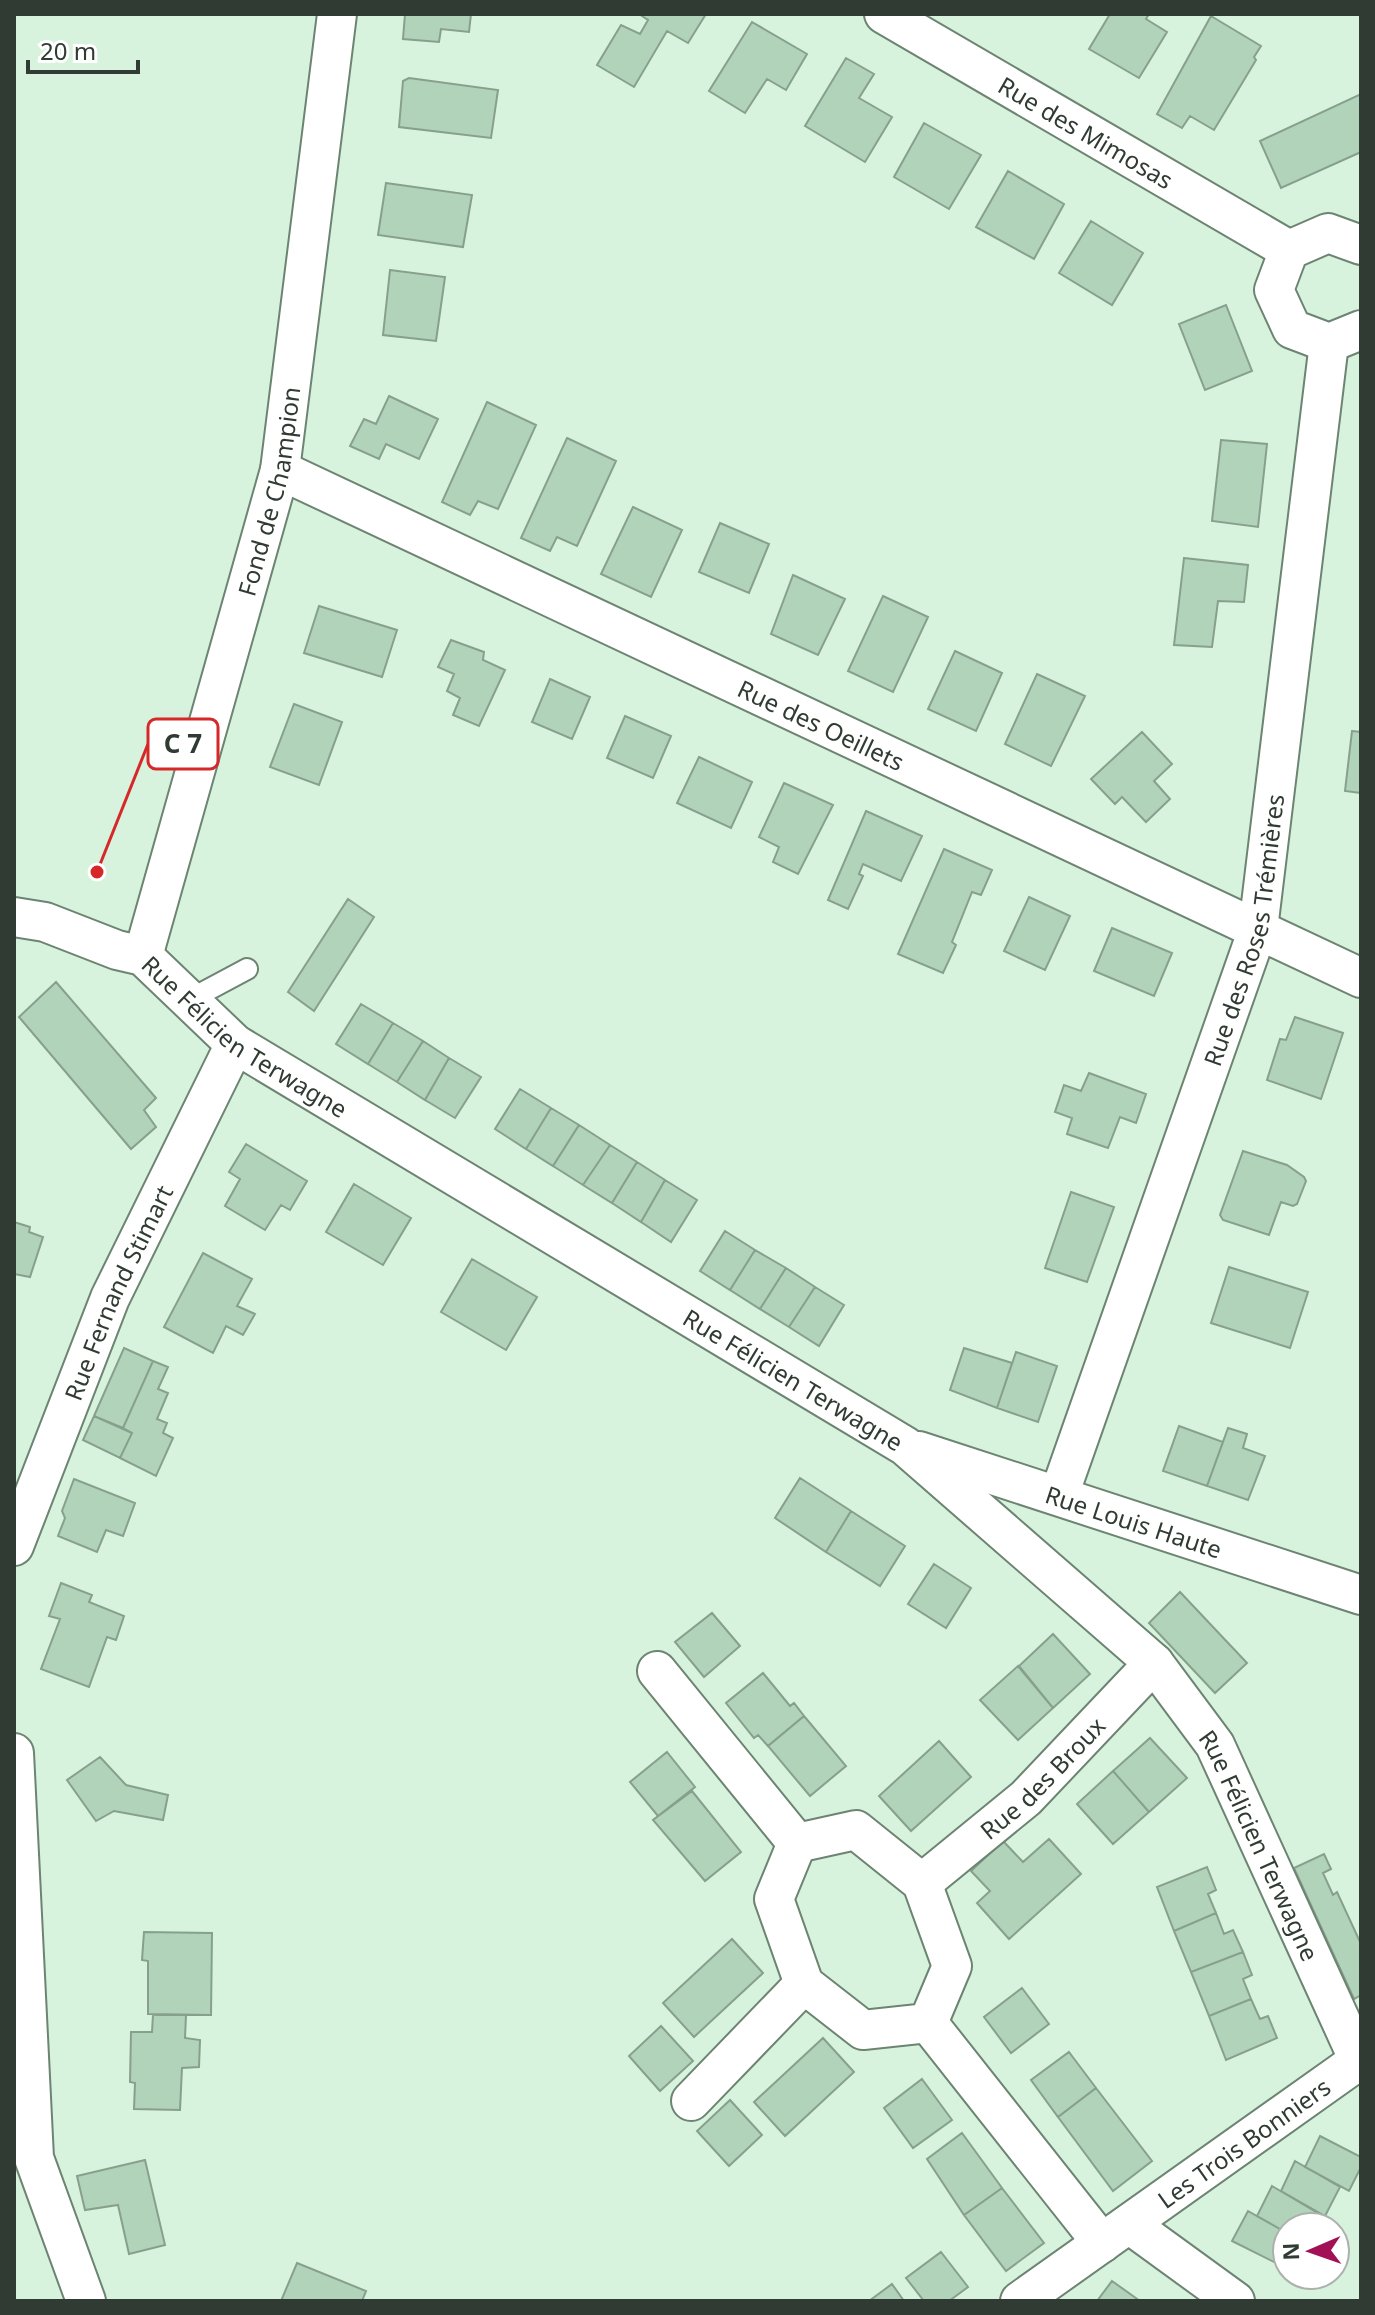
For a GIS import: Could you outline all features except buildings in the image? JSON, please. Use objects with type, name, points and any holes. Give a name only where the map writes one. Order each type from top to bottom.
[{"type":"street","name":"Fond de Champion","points":[[143,956],[280,470],[337,14]]},
{"type":"street","name":"Rue des Mimosas","points":[[884,14],[1289,250]]},
{"type":"street","points":[[1289,250],[1328,233],[1361,245]]},
{"type":"street","name":"Rue des Roses Trémières","points":[[1059,1495],[1258,929],[1345,336],[1292,329],[1274,290],[1289,250]]},
{"type":"street","name":"Rue des Oeillets","points":[[280,470],[1361,978]]},
{"type":"street","name":"Rue Félicien Terwagne","points":[[14,917],[45,922],[117,950],[143,956],[235,1044],[905,1446],[1154,1663],[1215,1745],[1360,2063]]},
{"type":"street","name":"Rue Fernand Stimart","points":[[14,1546],[110,1298],[235,1044]]},
{"type":"street","name":"Rue Louis Haute","points":[[905,1446],[1361,1595]]},
{"type":"street","name":"Rue des Broux","points":[[922,1883],[1026,1798],[1154,1663]]},
{"type":"street","points":[[657,1671],[797,1843]]},
{"type":"street","points":[[14,1753],[34,2158],[86,2301]]},
{"type":"street","points":[[797,1843],[856,1830],[922,1883],[952,1966],[928,2023]]},
{"type":"street","points":[[797,1843],[774,1899],[804,1984],[863,2030],[928,2023]]},
{"type":"street","points":[[691,2101],[804,1984]]},
{"type":"street","points":[[928,2023],[1115,2234]]},
{"type":"street","name":"Les Trois Bonniers","points":[[1020,2301],[1360,2063]]},
{"type":"street","name":"Les Trois Bonniers","points":[[1115,2234],[1235,2301]]},
{"type":"lane","points":[[189,1000],[247,969]]},
{"type":"place","name":"C 7","points":[[97,872]]}]
